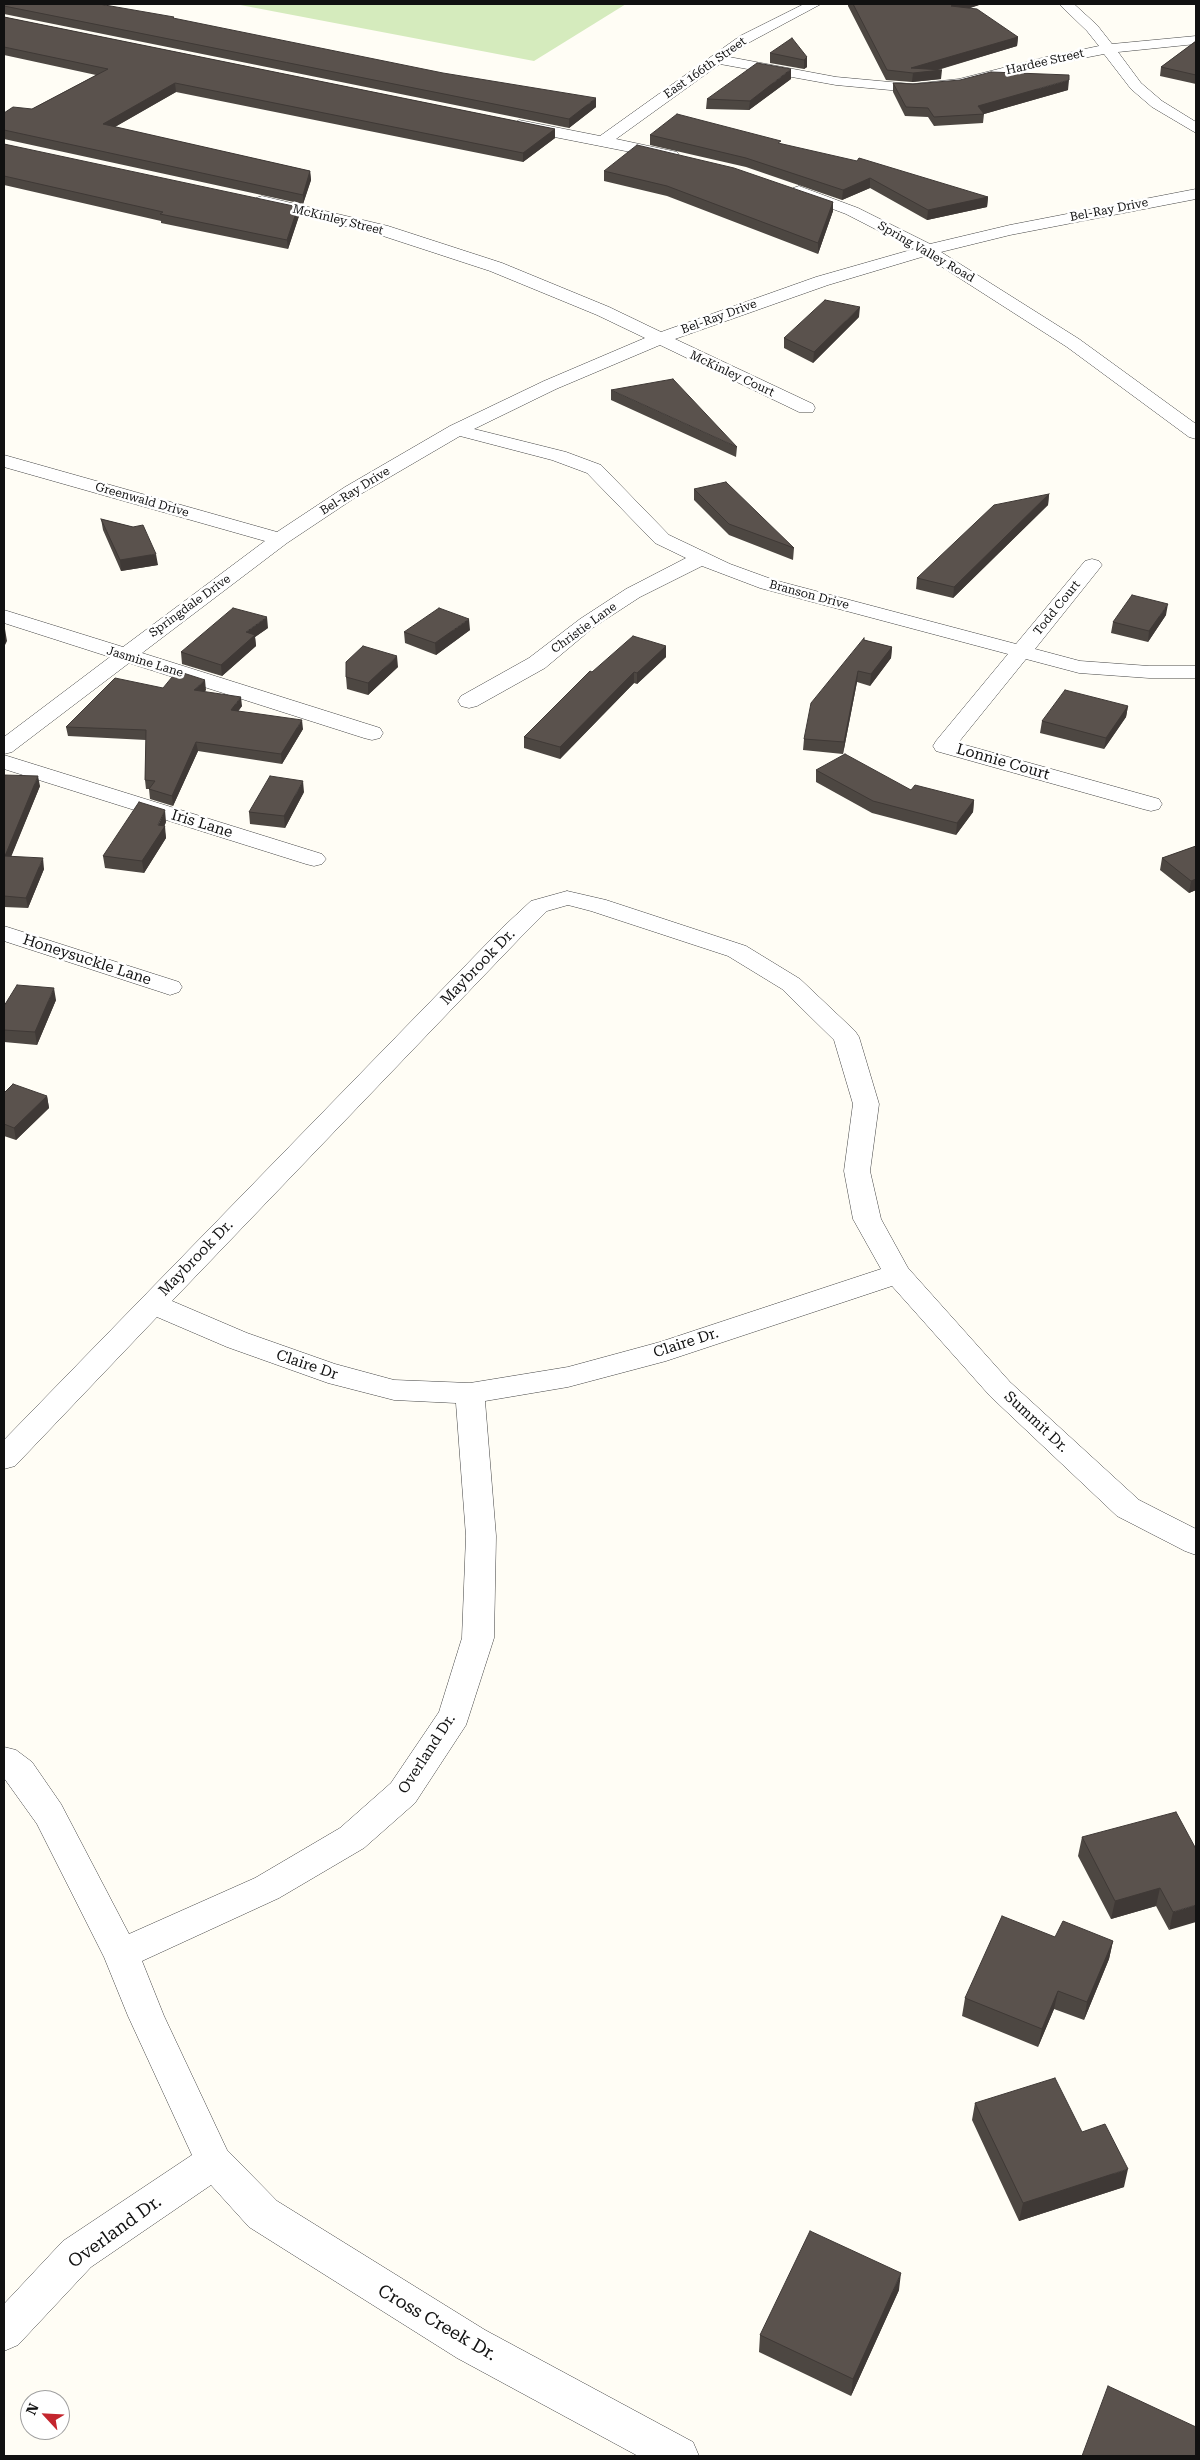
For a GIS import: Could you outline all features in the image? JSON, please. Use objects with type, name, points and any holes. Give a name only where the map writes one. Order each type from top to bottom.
[{"type":"street","name":"East 166th Street","points":[[602,142],[716,59],[777,21],[814,4]]},
{"type":"street","points":[[1066,4],[1092,28],[1136,86],[1157,104],[1196,128]]},
{"type":"street","name":"Hardee Street","points":[[716,59],[836,81],[912,88],[959,84],[1042,62],[1108,49],[1196,40]]},
{"type":"street","points":[[506,122],[682,158]]},
{"type":"street","name":"Spring Valley Road","points":[[784,186],[852,211],[928,250],[1073,343],[1196,433]]},
{"type":"street","name":"Bel-Ray Drive","points":[[280,539],[352,491],[457,430],[550,385],[658,339],[813,284],[928,250],[1094,212],[1196,194]]},
{"type":"street","name":"McKinley Street","points":[[246,198],[382,230],[496,267],[603,311],[658,339]]},
{"type":"street","name":"McKinley Court","points":[[658,339],[806,408]]},
{"type":"street","name":"Branson Drive","points":[[457,430],[559,456],[594,470],[662,539],[702,558],[767,584],[1079,667],[1149,672],[1196,672]]},
{"type":"street","name":"Greenwald Drive","points":[[4,461],[280,539]]},
{"type":"street","name":"Springdale Drive","points":[[4,746],[280,539]]},
{"type":"street","name":"Christie Lane","points":[[469,701],[537,663],[588,622],[632,593],[702,558]]},
{"type":"street","name":"Todd Court","points":[[1022,652],[1092,565]]},
{"type":"street","name":"Jasmine Lane","points":[[4,616],[372,732]]},
{"type":"street","name":"Lonnie Court","points":[[1022,652],[944,746],[1151,804]]},
{"type":"street","name":"Iris Lane","points":[[4,762],[314,859]]},
{"type":"street","name":"Maybrook Dr.","points":[[4,1458],[511,933],[539,906],[567,898],[598,905],[737,951],[791,984],[846,1037],[866,1104],[856,1170],[867,1219],[897,1274]]},
{"type":"street","name":"Honeysuckle Lane","points":[[4,933],[170,987]]},
{"type":"street","name":"Claire Dr.","points":[[470,1393],[568,1378],[666,1351],[897,1274]]},
{"type":"street","name":"Summit Dr.","points":[[897,1274],[1000,1389],[1128,1508],[1196,1543]]},
{"type":"street","name":"Claire Dr","points":[[152,1304],[237,1340],[328,1373],[394,1390],[470,1393]]},
{"type":"street","name":"Overland Dr.","points":[[121,1954],[267,1888],[352,1838],[403,1793],[454,1716],[478,1638],[481,1536],[470,1393]]},
{"type":"street","name":"Cross Creek Dr.","points":[[4,1760],[20,1772],[50,1814],[121,1954],[146,2016],[214,2162],[263,2214],[359,2276],[471,2344],[679,2456]]},
{"type":"street","name":"Overland Dr.","points":[[4,2332],[78,2254],[214,2162]]},
{"type":"green space","points":[[235,4],[626,4],[534,61]]},
{"type":"building","points":[[4,4],[99,4],[174,17],[443,73],[596,98],[569,119],[4,6]]},
{"type":"building","points":[[853,4],[956,4],[951,6],[977,9],[1018,37],[911,68],[942,70],[913,73],[887,70]]},
{"type":"building","points":[[4,17],[555,129],[523,153],[175,83],[103,124],[310,171],[303,195],[4,130],[4,113],[13,107],[32,109],[108,69],[4,47]]},
{"type":"building","points":[[792,38],[807,57],[804,60],[770,53]]},
{"type":"building","points":[[1196,41],[1196,75],[1161,67]]},
{"type":"building","points":[[757,63],[791,69],[750,101],[707,99]]},
{"type":"building","points":[[991,72],[1069,75],[1069,80],[978,106],[984,114],[934,117],[928,108],[906,107],[893,83],[913,84],[960,80]]},
{"type":"building","points":[[677,114],[781,141],[778,143],[857,161],[859,158],[988,197],[928,210],[870,178],[843,190],[746,158],[650,135]]},
{"type":"building","points":[[4,144],[298,207],[287,240],[160,214],[163,212],[4,176]]},
{"type":"building","points":[[637,145],[734,168],[833,202],[818,243],[667,186],[604,171]]},
{"type":"building","points":[[825,300],[860,307],[814,352],[784,338]]},
{"type":"building","points":[[673,379],[737,447],[611,390]]},
{"type":"building","points":[[726,482],[794,548],[729,524],[694,489]]},
{"type":"building","points":[[1049,494],[954,587],[917,578],[994,505]]},
{"type":"building","points":[[101,519],[133,527],[143,525],[156,554],[120,560]]},
{"type":"building","points":[[1132,595],[1168,604],[1149,631],[1113,622]]},
{"type":"building","points":[[233,608],[267,617],[246,632],[255,635],[221,665],[181,652]]},
{"type":"building","points":[[439,608],[469,619],[435,643],[404,632]]},
{"type":"building","points":[[633,636],[666,646],[637,673],[634,672],[560,747],[524,737],[590,671],[592,672]]},
{"type":"building","points":[[864,638],[864,640],[892,647],[871,674],[858,671],[844,742],[804,739],[811,703]]},
{"type":"building","points":[[363,646],[397,656],[368,683],[346,677],[346,662]]},
{"type":"building","points":[[177,671],[205,680],[194,690],[241,697],[231,710],[302,720],[281,754],[196,742],[172,796],[149,789],[155,781],[145,780],[146,730],[66,727],[115,678],[163,688]]},
{"type":"building","points":[[1065,690],[1128,706],[1106,738],[1042,721]]},
{"type":"building","points":[[845,754],[911,790],[915,785],[974,800],[957,823],[873,801],[816,770]]},
{"type":"building","points":[[4,775],[38,776],[5,856],[43,858],[26,898],[4,896]]},
{"type":"building","points":[[270,776],[303,781],[284,816],[249,812]]},
{"type":"building","points":[[139,802],[165,810],[158,825],[165,826],[142,861],[103,856]]},
{"type":"building","points":[[1196,846],[1196,879],[1191,881],[1162,858]]},
{"type":"building","points":[[17,985],[54,988],[35,1032],[4,1030],[4,1006]]},
{"type":"building","points":[[13,1084],[47,1096],[14,1128],[4,1124],[4,1093]]},
{"type":"building","points":[[1176,1812],[1196,1849],[1196,1905],[1173,1912],[1160,1888],[1115,1901],[1082,1837]]},
{"type":"building","points":[[1002,1916],[1055,1937],[1063,1921],[1113,1941],[1087,2002],[1058,1991],[1042,2029],[965,1998]]},
{"type":"building","points":[[1055,2078],[1082,2132],[1105,2124],[1128,2169],[1023,2203],[975,2103]]},
{"type":"building","points":[[810,2231],[901,2273],[853,2379],[760,2335]]},
{"type":"building","points":[[1108,2386],[1196,2427],[1196,2456],[1082,2456]]}]
